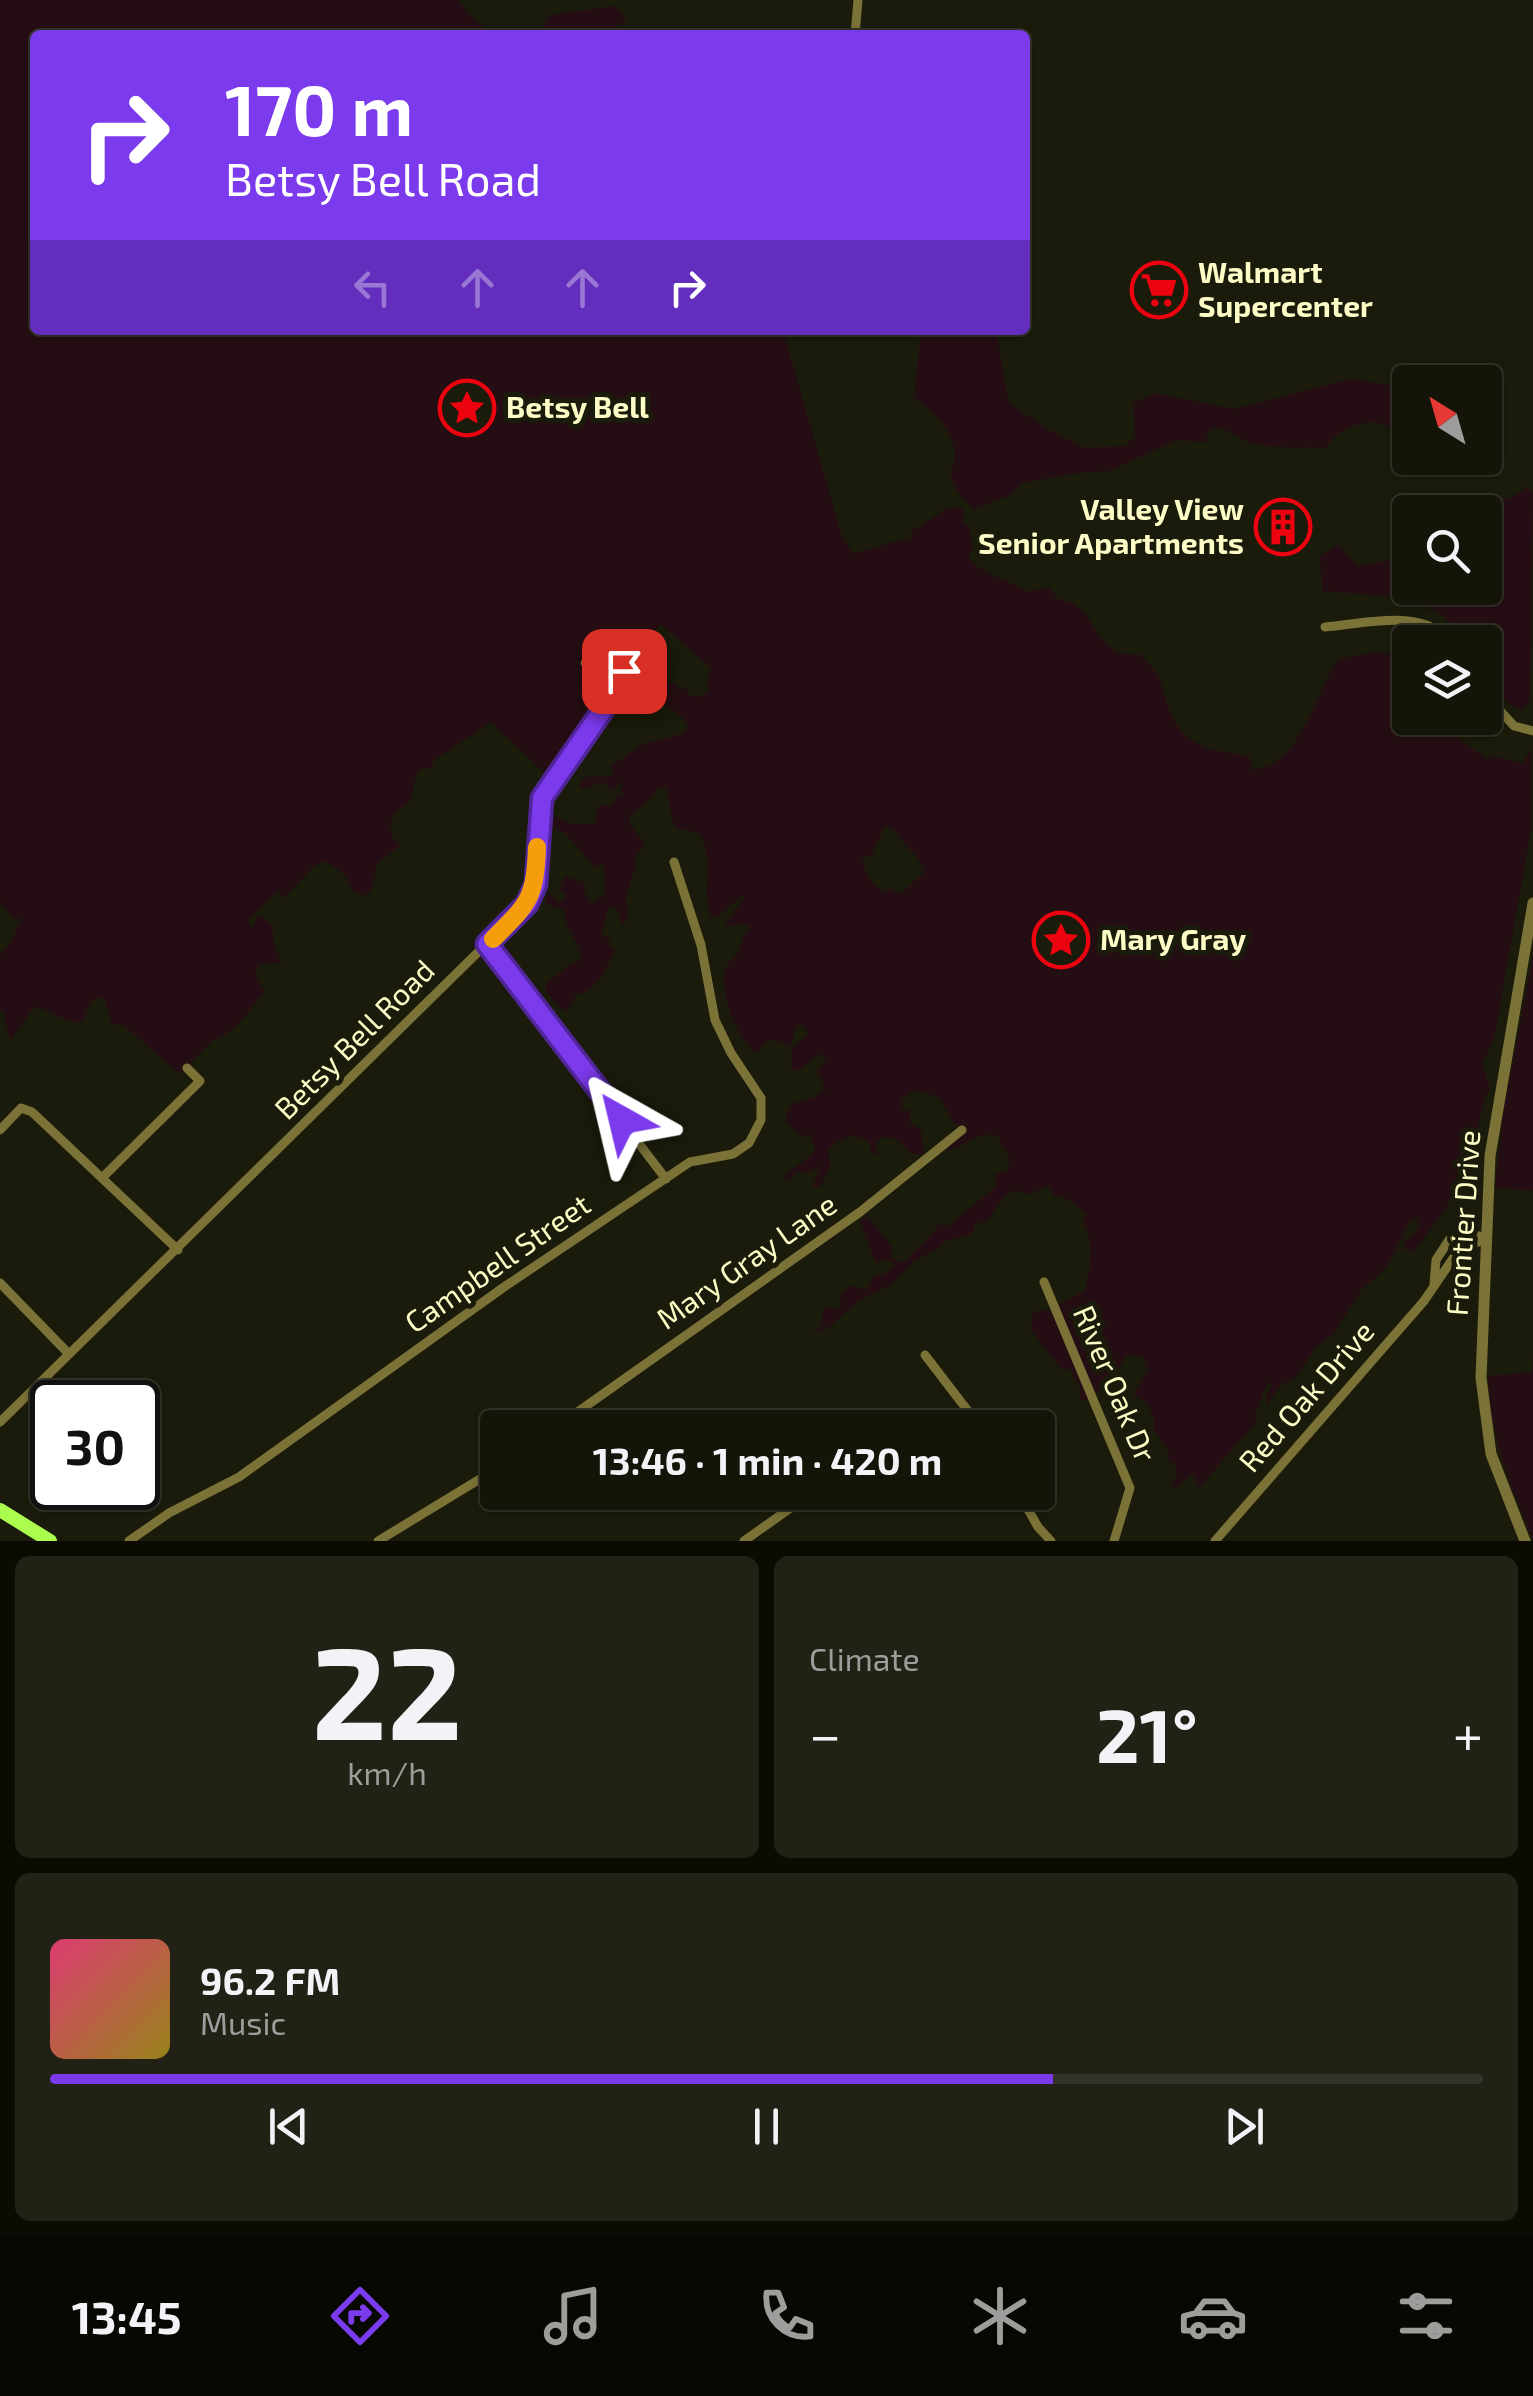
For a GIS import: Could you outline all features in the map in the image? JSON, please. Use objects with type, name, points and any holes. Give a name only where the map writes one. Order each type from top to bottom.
[{"type":"main road","points":[[0,1510],[50,1541]]},
{"type":"street","points":[[855,30],[858,0]]},
{"type":"street","points":[[1325,627],[1419,622],[1425,625]]},
{"type":"street","name":"Betsy Bell Road","points":[[0,1422],[524,907],[533,892],[542,798],[626,674],[620,668],[585,663]]},
{"type":"street","points":[[1502,713],[1514,726],[1533,731]]},
{"type":"street","name":"Campbell Street","points":[[128,1541],[168,1513],[239,1477],[504,1287],[666,1179],[696,1160],[726,1156],[744,1148],[758,1130],[762,1112],[757,1089],[731,1054],[715,1020],[701,945],[674,862]]},
{"type":"street","name":"Frontier Drive","points":[[1526,1541],[1494,1463],[1484,1418],[1481,1368],[1484,1238],[1494,1128],[1533,903]]},
{"type":"street","points":[[487,944],[666,1179]]},
{"type":"street","points":[[102,1178],[200,1081],[187,1068]]},
{"type":"street","points":[[0,1130],[18,1109],[25,1107],[178,1250]]},
{"type":"street","name":"Mary Gray Lane","points":[[580,1410],[860,1212],[962,1130]]},
{"type":"street","name":"Red Oak Drive","points":[[1434,1284],[1436,1260],[1448,1240],[1470,1232],[1484,1238]]},
{"type":"street","name":"Red Oak Drive","points":[[1215,1541],[1424,1301],[1460,1251],[1484,1238]]},
{"type":"street","name":"River Oak Dr","points":[[1044,1282],[1130,1488],[1114,1541]]},
{"type":"street","points":[[0,1283],[68,1352]]},
{"type":"street","points":[[925,1355],[966,1410]]},
{"type":"street","points":[[378,1541],[480,1479]]},
{"type":"street","points":[[744,1541],[788,1510]]},
{"type":"street","points":[[1030,1510],[1051,1541]]},
{"type":"shaded area","points":[[0,0],[459,0],[470,16],[488,30],[30,30],[30,335],[784,335],[841,533],[853,554],[904,539],[908,542],[910,532],[948,508],[964,508],[962,522],[969,526],[973,546],[969,557],[975,564],[1027,592],[1049,587],[1058,599],[1070,602],[1085,614],[1107,645],[1121,653],[1140,654],[1160,680],[1181,730],[1210,749],[1250,757],[1252,770],[1269,766],[1295,742],[1339,659],[1374,652],[1392,654],[1392,735],[1454,735],[1488,759],[1494,756],[1523,763],[1531,749],[1531,830],[1494,1040],[1482,1063],[1490,1088],[1465,1171],[1441,1214],[1412,1252],[1404,1249],[1406,1240],[1419,1225],[1417,1219],[1411,1219],[1387,1267],[1361,1290],[1333,1335],[1316,1347],[1297,1376],[1281,1385],[1266,1406],[1273,1383],[1267,1383],[1254,1417],[1258,1420],[1199,1488],[1193,1473],[1178,1487],[1171,1485],[1177,1474],[1175,1464],[1168,1461],[1169,1452],[1154,1430],[1146,1402],[1133,1395],[1148,1369],[1143,1357],[1126,1355],[1115,1377],[1103,1384],[1091,1400],[1080,1400],[1080,1387],[1070,1370],[1060,1368],[1031,1330],[1033,1312],[1050,1310],[1085,1290],[1090,1265],[1089,1238],[1083,1223],[1086,1213],[1067,1199],[1053,1195],[1049,1185],[1030,1194],[1014,1190],[1003,1198],[988,1221],[975,1224],[968,1236],[945,1241],[913,1262],[891,1284],[857,1302],[827,1329],[813,1333],[822,1325],[827,1306],[834,1310],[841,1306],[840,1295],[850,1286],[866,1290],[875,1275],[893,1268],[894,1263],[888,1260],[875,1263],[860,1221],[864,1216],[892,1247],[891,1257],[898,1262],[906,1261],[938,1224],[949,1226],[997,1185],[994,1175],[1009,1169],[1009,1156],[999,1142],[1001,1137],[993,1135],[980,1136],[949,1150],[948,1146],[964,1129],[953,1122],[939,1097],[914,1090],[902,1099],[902,1108],[911,1112],[910,1123],[921,1130],[924,1154],[912,1154],[894,1138],[883,1137],[877,1143],[877,1156],[871,1152],[869,1142],[852,1135],[828,1151],[831,1164],[820,1187],[813,1187],[819,1166],[807,1173],[799,1171],[786,1181],[784,1177],[815,1150],[810,1134],[803,1137],[787,1123],[786,1114],[792,1104],[815,1097],[822,1090],[827,1092],[817,1072],[827,1057],[819,1054],[799,1070],[791,1070],[792,1048],[809,1034],[802,1024],[796,1026],[792,1044],[787,1047],[768,1040],[756,1054],[742,1037],[726,1000],[724,976],[750,927],[723,927],[745,897],[742,895],[711,918],[704,844],[699,833],[677,828],[673,823],[666,786],[657,789],[652,798],[629,816],[630,824],[645,844],[635,857],[626,898],[628,916],[622,925],[616,907],[610,906],[607,913],[601,935],[609,938],[610,946],[616,950],[605,971],[591,988],[576,995],[566,1012],[545,992],[548,981],[582,959],[565,911],[547,904],[548,892],[558,902],[562,901],[566,895],[559,890],[565,876],[585,883],[584,891],[592,904],[605,895],[604,864],[596,868],[548,819],[553,815],[571,824],[594,824],[599,805],[610,806],[619,793],[623,798],[620,787],[624,784],[621,782],[612,791],[602,782],[583,789],[579,785],[585,777],[611,776],[614,772],[610,766],[637,748],[688,728],[679,715],[641,690],[651,666],[659,664],[658,681],[675,684],[680,690],[686,687],[688,694],[697,697],[708,692],[712,669],[661,624],[619,666],[619,677],[550,778],[491,722],[434,760],[431,769],[417,772],[410,802],[396,812],[390,823],[393,839],[401,845],[376,865],[373,886],[366,896],[354,892],[344,874],[325,861],[314,866],[284,898],[278,891],[248,920],[252,929],[258,914],[273,926],[273,941],[281,962],[259,965],[255,974],[265,992],[235,1027],[213,1040],[179,1074],[123,1025],[112,1024],[104,997],[92,1000],[82,1022],[71,1022],[35,1006],[10,1041],[0,1009],[0,955],[21,919],[12,917],[0,902]],"holes":[[[885,826],[896,831],[924,872],[903,892],[896,893],[891,888],[886,892],[872,882],[862,858],[872,855]]]},
{"type":"shaded area","points":[[615,6],[627,18],[613,30],[541,30],[549,15]]},
{"type":"shaded area","points":[[920,335],[997,335],[1009,403],[1086,448],[1126,446],[1135,436],[1133,403],[1155,393],[1235,409],[1350,379],[1392,385],[1392,429],[1363,423],[1348,428],[1326,448],[1260,445],[1214,428],[1207,432],[1207,442],[1177,440],[1110,471],[1023,483],[1009,496],[973,509],[952,481],[953,444],[934,414],[914,397]]},
{"type":"shaded area","points":[[1527,487],[1533,494],[1530,699],[1524,710],[1502,697],[1502,625],[1452,625],[1423,605],[1502,605],[1502,499],[1509,499]]},
{"type":"shaded area","points":[[1339,544],[1357,566],[1392,560],[1392,597],[1322,591],[1320,556]]},
{"type":"shaded area","points":[[1533,955],[1533,1191],[1495,1188],[1503,1114]]},
{"type":"shaded area","points":[[1533,1357],[1533,1539],[1503,1460],[1488,1376],[1532,1372]]},
{"type":"slow traffic","points":[[493,939],[531,896],[536,884],[537,847]]},
{"type":"place","name":"Walmart Supercenter","points":[[1159,290]]},
{"type":"place","name":"Betsy Bell","points":[[467,408]]},
{"type":"place","name":"Valley View Senior Apartments","points":[[1283,527]]},
{"type":"place","name":"Mary Gray","points":[[1061,940]]},
{"type":"route","points":[[622,1120],[487,944],[527,904],[536,884],[542,798],[625,678],[624,671]]}]
